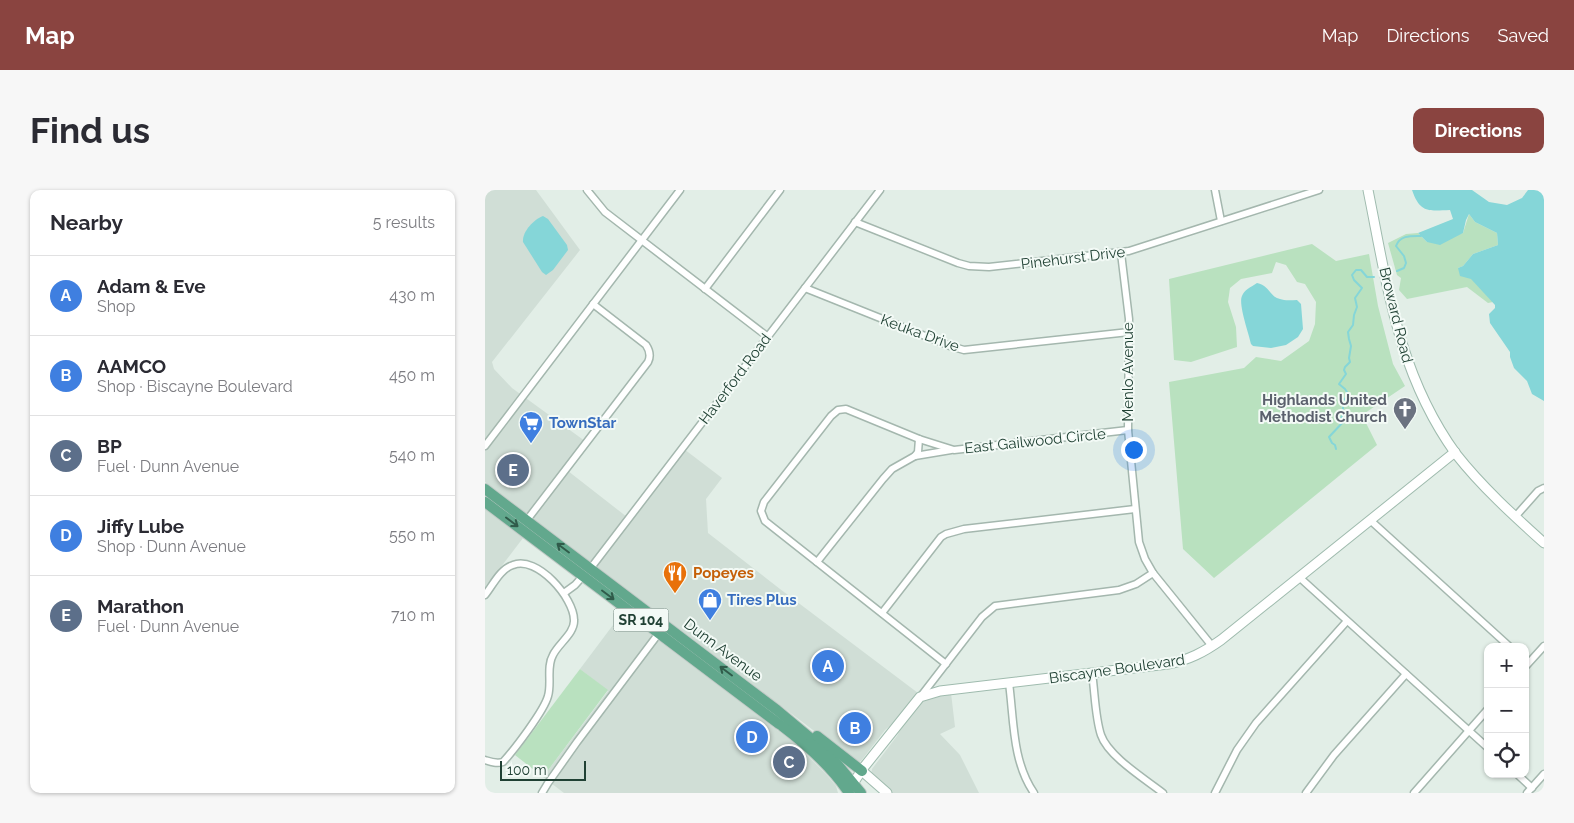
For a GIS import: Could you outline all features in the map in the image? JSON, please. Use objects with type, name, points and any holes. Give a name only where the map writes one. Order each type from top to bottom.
[{"type":"main road","name":"Dunn Avenue","points":[[485,489],[527,520],[659,633],[811,748],[849,790],[863,793]]},
{"type":"main road","name":"Dunn Avenue","points":[[485,502],[569,565],[600,576],[777,710],[819,746],[849,790]]},
{"type":"main road","points":[[777,710],[788,715],[862,771]]},
{"type":"street","points":[[587,190],[605,212],[768,337]]},
{"type":"street","points":[[485,446],[680,190]]},
{"type":"street","points":[[705,289],[780,190]]},
{"type":"street","name":"Haverford Road","points":[[564,593],[575,585],[587,572],[880,190]]},
{"type":"street","points":[[1215,190],[1221,221]]},
{"type":"street","name":"Pinehurst Drive","points":[[855,222],[958,263],[989,268],[1121,253],[1319,190]]},
{"type":"street","name":"Broward Road","points":[[1368,190],[1391,307],[1403,350],[1422,396],[1440,430],[1455,452],[1488,491],[1544,543]]},
{"type":"street","name":"Menlo Avenue","points":[[1121,253],[1129,332],[1128,430],[1135,509],[1142,552],[1153,573],[1212,646]]},
{"type":"street","name":"Keuka Drive","points":[[805,288],[964,350],[1129,332]]},
{"type":"street","points":[[527,520],[650,358],[649,349],[646,345],[593,304]]},
{"type":"street","name":"East Gailwood Circle","points":[[817,562],[765,521],[761,511],[764,502],[831,416],[838,410],[846,409],[919,439],[954,450],[1128,430]]},
{"type":"street","points":[[915,456],[918,452],[919,439]]},
{"type":"street","points":[[946,664],[817,562],[892,469],[915,456],[954,450]]},
{"type":"street","name":"Biscayne Boulevard","points":[[920,697],[940,691],[1179,662],[1197,656],[1455,452]]},
{"type":"street","points":[[1515,517],[1538,491],[1544,488]]},
{"type":"street","points":[[882,613],[941,537],[946,534],[964,529],[1135,509]]},
{"type":"street","points":[[1370,520],[1505,643]]},
{"type":"street","points":[[485,595],[503,571],[519,563],[526,564],[534,567],[559,586],[573,611],[575,619],[574,625],[551,658],[549,690],[546,702],[503,762],[492,763],[485,760]]},
{"type":"street","points":[[849,790],[982,617],[995,606],[1119,590],[1141,582],[1153,573]]},
{"type":"street","points":[[1299,577],[1484,744]]},
{"type":"street","points":[[1215,793],[1237,750],[1255,723],[1347,621]]},
{"type":"street","points":[[542,793],[577,742],[659,633],[681,638]]},
{"type":"street","points":[[1529,661],[1544,646]]},
{"type":"street","points":[[1092,673],[1099,728],[1105,744],[1116,756],[1163,793]]},
{"type":"street","points":[[1306,793],[1334,755],[1406,674]]},
{"type":"street","points":[[1009,683],[1019,761],[1034,793]]},
{"type":"street","points":[[738,693],[748,695],[756,701],[763,700]]},
{"type":"street","points":[[1413,793],[1484,713]]},
{"type":"street","points":[[862,771],[887,793]]},
{"type":"street","points":[[1520,778],[1530,790],[1544,774]]},
{"type":"shaded area","points":[[485,190],[536,190],[580,250],[492,362],[494,369],[512,388],[589,444],[568,471],[627,517],[680,446],[722,478],[706,499],[708,533],[918,693],[900,717],[885,730],[861,761],[854,761],[485,482]]},
{"type":"shaded area","points":[[485,509],[523,538],[485,588]]},
{"type":"shaded area","points":[[622,613],[797,745],[826,774],[836,786],[838,793],[564,793],[543,777],[608,691],[580,669]]},
{"type":"shaded area","points":[[951,693],[955,727],[940,734],[960,755],[979,793],[890,793],[871,775],[872,769],[919,704],[930,696]]},
{"type":"green space","points":[[1469,214],[1475,222],[1497,233],[1498,245],[1473,254],[1463,266],[1458,268],[1471,278],[1493,302],[1488,303],[1467,287],[1407,299],[1399,290],[1401,278],[1397,275],[1388,243],[1406,234],[1418,233],[1427,242],[1463,233]]},
{"type":"green space","points":[[1312,244],[1336,261],[1369,254],[1378,306],[1393,364],[1405,386],[1362,415],[1377,445],[1214,578],[1183,549],[1169,382],[1244,368],[1256,357],[1281,361],[1309,341],[1315,324],[1316,302],[1305,284],[1297,282],[1286,265],[1276,262],[1272,273],[1241,279],[1230,288],[1228,302],[1236,327],[1237,347],[1191,362],[1174,360],[1169,279]]},
{"type":"green space","points":[[580,669],[608,690],[543,777],[515,755]]},
{"type":"water","points":[[1412,190],[1472,190],[1489,202],[1507,205],[1522,198],[1528,190],[1544,190],[1544,401],[1532,394],[1527,381],[1514,368],[1510,352],[1490,323],[1489,314],[1495,308],[1495,305],[1471,279],[1460,276],[1458,268],[1463,266],[1473,254],[1498,245],[1497,233],[1475,222],[1469,214],[1463,233],[1440,245],[1427,242],[1418,233],[1453,219],[1450,210],[1436,211],[1422,207]]},
{"type":"water","points":[[543,216],[548,219],[567,245],[568,250],[553,270],[546,275],[542,272],[523,242],[524,234],[529,227]]},
{"type":"water","points":[[1257,283],[1264,286],[1277,298],[1297,300],[1301,304],[1303,329],[1298,337],[1286,345],[1271,348],[1253,346],[1251,344],[1241,300],[1244,292]]},
{"type":"waterway","points":[[1397,271],[1404,268],[1406,263],[1404,256],[1396,246],[1398,242],[1406,237],[1421,236]]},
{"type":"waterway","points":[[1336,449],[1329,437],[1344,421],[1341,418],[1343,415],[1343,401],[1347,396],[1347,392],[1339,384],[1346,374],[1345,367],[1350,362],[1351,346],[1348,332],[1353,325],[1357,307],[1355,298],[1362,288],[1352,275],[1356,270],[1361,270],[1367,277],[1374,277]]},
{"type":"place","name":"Highlands United Methodist Church","points":[[1405,430]]},
{"type":"place","name":"TownStar","points":[[531,444]]},
{"type":"place","name":"Marathon","points":[[513,470]]},
{"type":"place","name":"Popeyes","points":[[675,594]]},
{"type":"place","name":"Tires Plus","points":[[710,621]]},
{"type":"place","name":"Adam & Eve","points":[[828,666]]},
{"type":"place","name":"AAMCO","points":[[855,728]]},
{"type":"place","name":"Jiffy Lube","points":[[752,737]]},
{"type":"place","name":"BP","points":[[789,762]]}]
